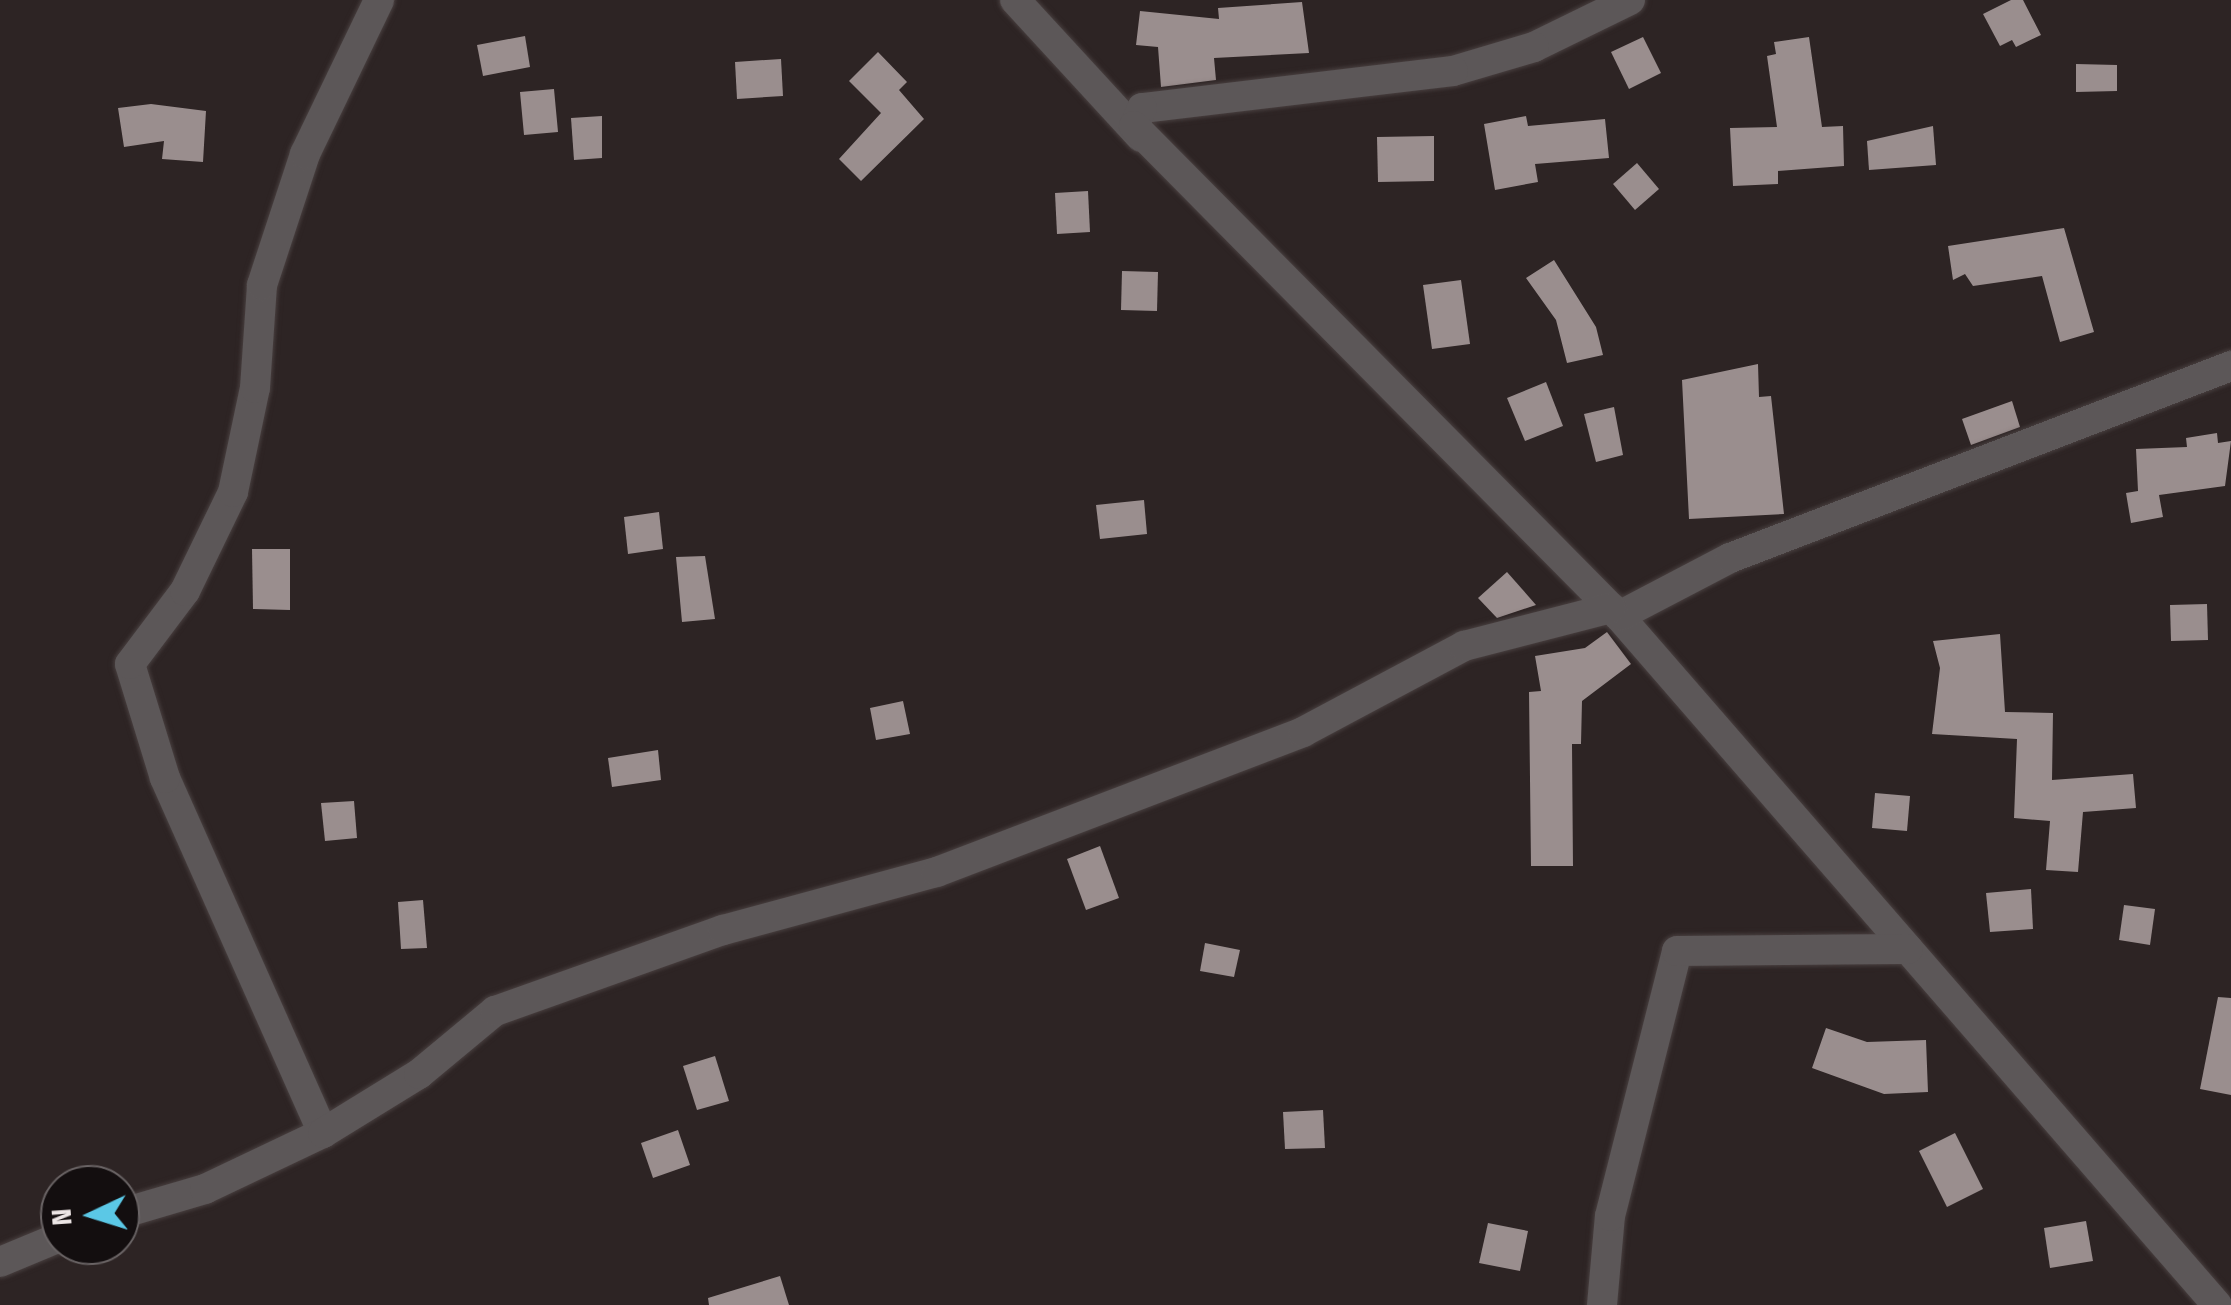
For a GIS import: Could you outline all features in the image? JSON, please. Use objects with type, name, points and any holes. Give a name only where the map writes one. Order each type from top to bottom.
[{"type":"street","points":[[323,1133],[172,796],[130,664],[186,591],[232,492],[254,388],[262,286],[305,154],[379,0]]},
{"type":"street","points":[[1015,0],[1141,137],[1615,612],[1908,949],[2196,1293],[2216,1305]]},
{"type":"street","points":[[1141,137],[1134,126],[1142,108],[1453,71],[1534,46],[1630,0]]},
{"type":"street","points":[[140,1208],[205,1189],[323,1133],[419,1074],[495,1011],[724,930],[937,872],[1304,732],[1464,646],[1615,612],[1730,558],[2231,366]]},
{"type":"street","points":[[1602,1305],[1610,1216],[1676,951],[1908,949]]},
{"type":"street","points":[[0,1262],[40,1245]]},
{"type":"building","points":[[2011,0],[2023,0],[2041,35],[2016,47],[2012,40],[2000,46],[1983,14]]},
{"type":"building","points":[[1302,2],[1309,53],[1214,58],[1216,80],[1161,87],[1158,47],[1136,45],[1140,11],[1219,19],[1218,8]]},
{"type":"building","points":[[525,36],[530,67],[483,76],[477,45]]},
{"type":"building","points":[[1643,37],[1661,73],[1629,89],[1611,52]]},
{"type":"building","points":[[1809,37],[1822,127],[1843,126],[1844,166],[1778,171],[1778,184],[1733,186],[1730,128],[1777,127],[1767,56],[1776,54],[1774,42]]},
{"type":"building","points":[[878,52],[907,82],[899,90],[924,119],[861,181],[839,159],[881,113],[849,81]]},
{"type":"building","points":[[781,59],[783,96],[737,99],[735,62]]},
{"type":"building","points":[[2076,64],[2117,65],[2117,91],[2076,92]]},
{"type":"building","points":[[554,89],[558,132],[524,135],[520,92]]},
{"type":"building","points":[[151,104],[206,111],[203,162],[162,159],[164,141],[124,147],[118,108]]},
{"type":"building","points":[[602,116],[602,158],[574,160],[571,118]]},
{"type":"building","points":[[1526,116],[1528,126],[1605,119],[1609,158],[1535,164],[1538,182],[1495,190],[1484,124]]},
{"type":"building","points":[[1933,126],[1936,165],[1869,170],[1867,141]]},
{"type":"building","points":[[1434,136],[1434,181],[1378,182],[1377,137]]},
{"type":"building","points":[[1637,163],[1659,189],[1635,210],[1613,184]]},
{"type":"building","points":[[1088,191],[1090,232],[1057,234],[1055,193]]},
{"type":"building","points":[[2064,228],[2094,332],[2060,342],[2042,276],[1973,286],[1965,274],[1953,280],[1948,246]]},
{"type":"building","points":[[1554,260],[1596,327],[1603,355],[1567,363],[1556,320],[1526,278]]},
{"type":"building","points":[[1122,271],[1158,272],[1157,311],[1121,310]]},
{"type":"building","points":[[1461,280],[1470,344],[1432,349],[1423,285]]},
{"type":"building","points":[[1758,364],[1759,397],[1771,396],[1784,514],[1689,519],[1682,380]]},
{"type":"building","points":[[1546,382],[1563,426],[1525,441],[1507,398]]},
{"type":"building","points":[[2012,401],[2020,427],[1971,445],[1962,419]]},
{"type":"building","points":[[1614,407],[1623,455],[1596,462],[1584,414]]},
{"type":"building","points":[[2217,433],[2218,443],[2231,441],[2225,486],[2159,495],[2163,517],[2131,523],[2126,493],[2138,491],[2136,449],[2187,447],[2186,438]]},
{"type":"building","points":[[1144,500],[1147,534],[1100,539],[1096,505]]},
{"type":"building","points":[[659,512],[663,549],[628,554],[624,517]]},
{"type":"building","points":[[252,549],[290,549],[290,610],[253,609]]},
{"type":"building","points":[[705,556],[715,619],[682,622],[676,557]]},
{"type":"building","points":[[1507,572],[1536,605],[1497,618],[1478,598]]},
{"type":"building","points":[[2207,604],[2208,640],[2171,641],[2170,605]]},
{"type":"building","points":[[1607,632],[1631,664],[1582,701],[1581,744],[1572,744],[1573,866],[1531,866],[1529,692],[1541,691],[1535,656],[1585,648]]},
{"type":"building","points":[[2000,634],[2005,712],[2053,713],[2052,780],[2133,774],[2136,808],[2083,812],[2078,872],[2046,870],[2050,821],[2014,818],[2017,739],[1932,734],[1940,668],[1933,641]]},
{"type":"building","points":[[903,701],[910,734],[876,740],[870,708]]},
{"type":"building","points":[[658,750],[661,780],[612,787],[608,758]]},
{"type":"building","points":[[1875,793],[1910,796],[1907,831],[1872,828]]},
{"type":"building","points":[[354,801],[357,838],[325,841],[321,803]]},
{"type":"building","points":[[1100,846],[1119,898],[1086,910],[1067,859]]},
{"type":"building","points":[[2031,889],[2033,929],[1990,932],[1986,893]]},
{"type":"building","points":[[423,900],[427,948],[401,949],[398,902]]},
{"type":"building","points":[[2124,905],[2155,909],[2150,945],[2119,940]]},
{"type":"building","points":[[1205,943],[1240,950],[1234,977],[1200,971]]},
{"type":"building","points":[[2218,997],[2231,998],[2231,1095],[2200,1089]]},
{"type":"building","points":[[1826,1028],[1867,1042],[1926,1040],[1928,1092],[1884,1094],[1812,1068]]},
{"type":"building","points":[[715,1056],[729,1101],[697,1110],[683,1066]]},
{"type":"building","points":[[1323,1110],[1325,1148],[1285,1149],[1283,1112]]},
{"type":"building","points":[[678,1130],[690,1165],[653,1178],[641,1143]]},
{"type":"building","points":[[1955,1133],[1983,1189],[1947,1207],[1919,1151]]},
{"type":"building","points":[[2086,1221],[2093,1261],[2050,1268],[2044,1228]]},
{"type":"building","points":[[1488,1223],[1528,1231],[1520,1271],[1479,1263]]},
{"type":"building","points":[[780,1276],[789,1305],[709,1305],[708,1298]]}]
